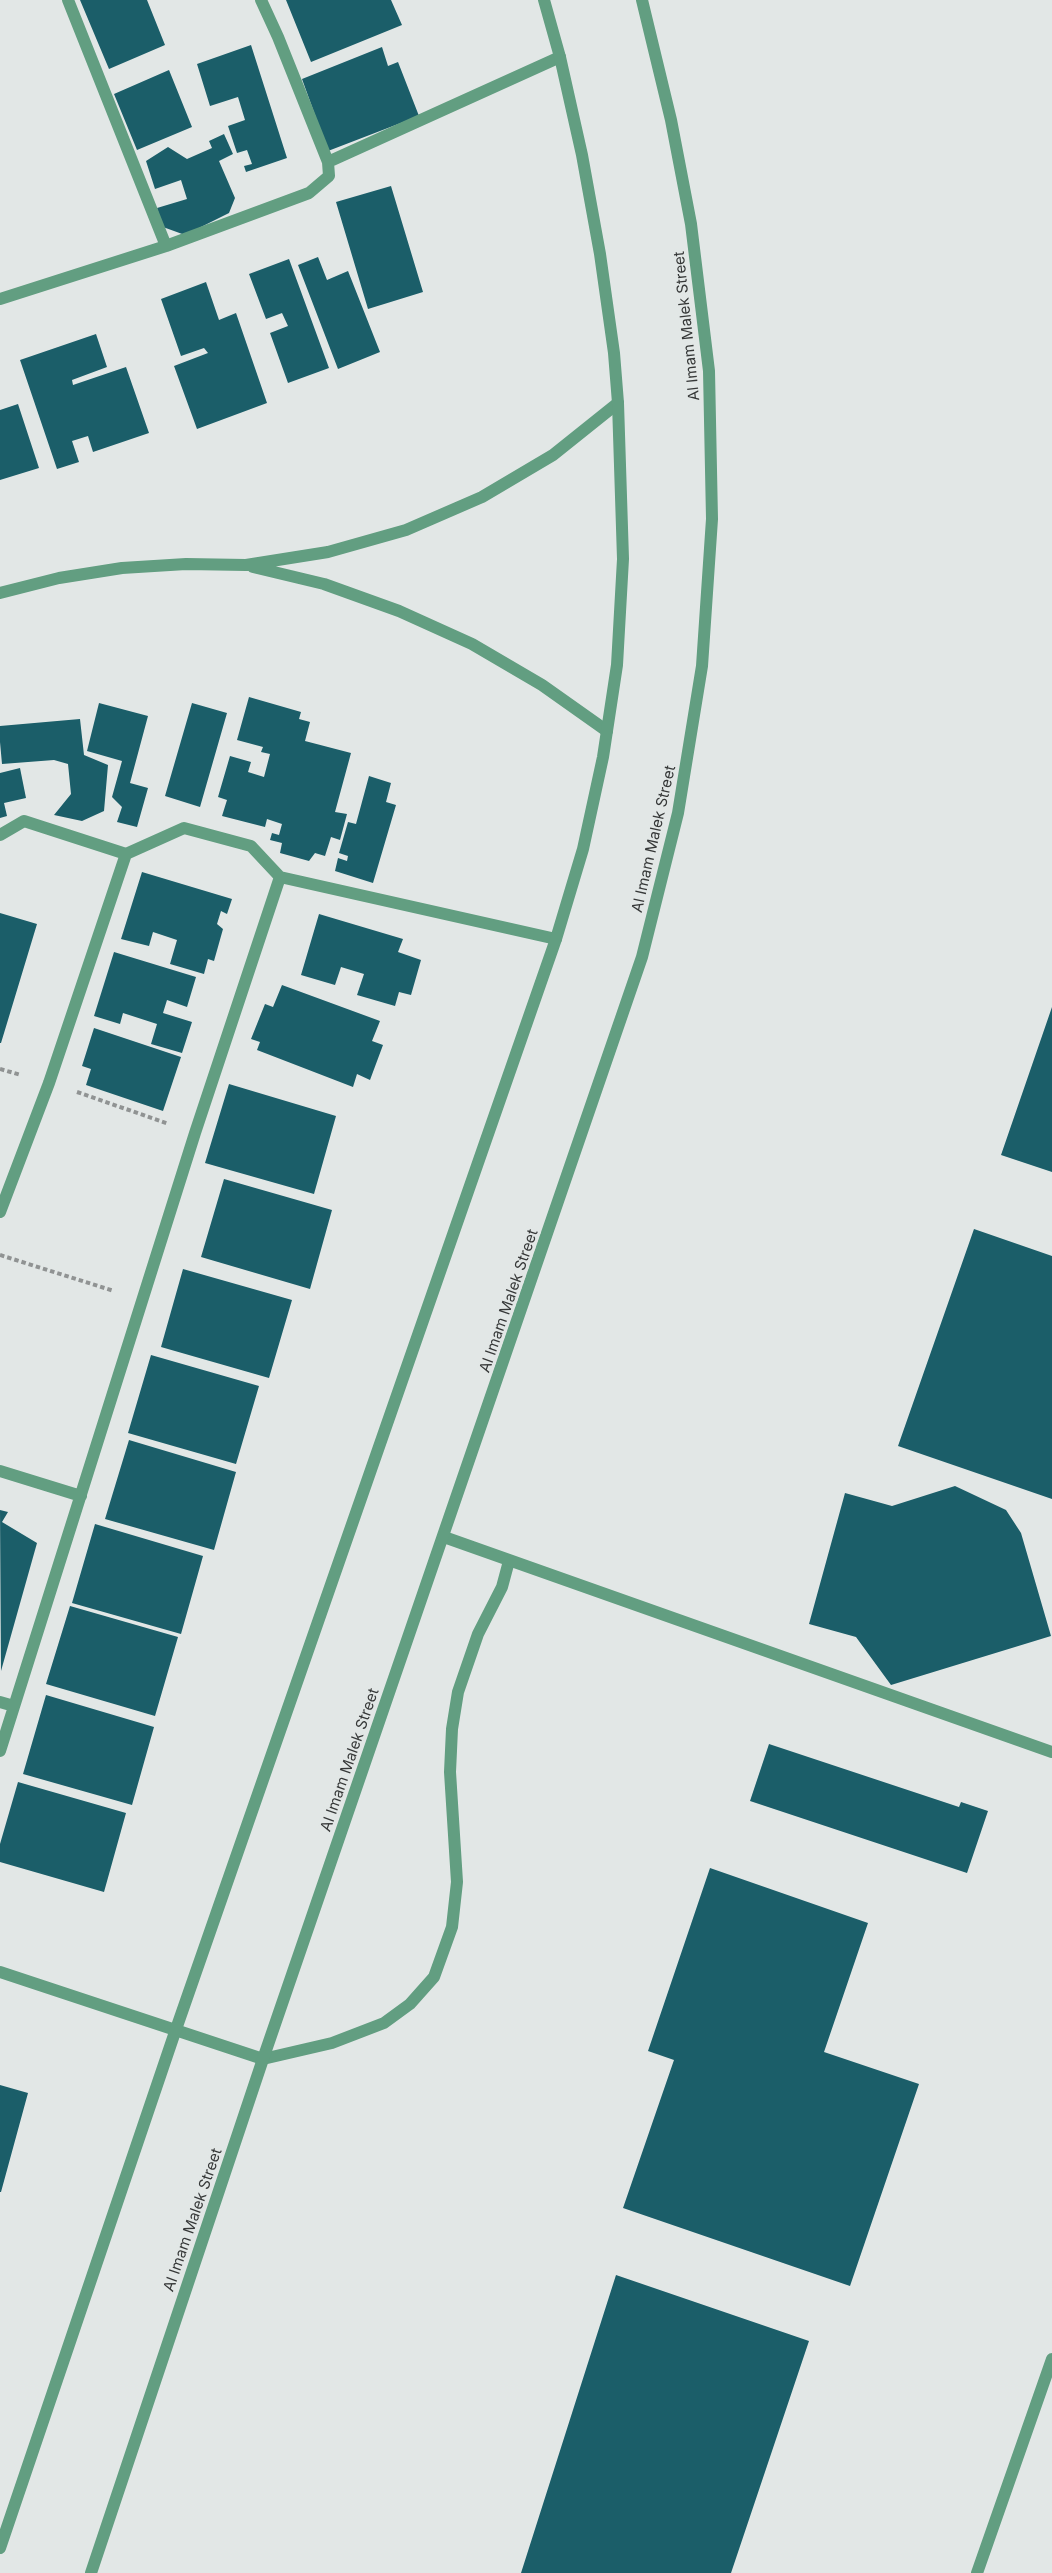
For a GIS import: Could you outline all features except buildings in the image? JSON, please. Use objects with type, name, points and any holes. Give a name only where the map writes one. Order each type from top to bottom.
[{"type":"street","points":[[68,0],[166,246]]},
{"type":"street","points":[[0,299],[166,246],[309,193],[329,176],[328,162],[261,0]]},
{"type":"street","points":[[0,2548],[175,2032],[556,939],[583,849],[607,731],[617,665],[623,559],[618,403],[614,353],[600,254],[560,57],[544,0]]},
{"type":"street","name":"Al Imam Malek Street","points":[[91,2573],[263,2059],[642,957],[678,813],[702,666],[712,519],[709,371],[691,224],[671,120],[642,0]]},
{"type":"street","points":[[328,162],[560,57]]},
{"type":"street","points":[[0,593],[59,578],[122,568],[186,564],[246,565],[327,552],[406,530],[482,497],[553,454],[618,403]]},
{"type":"street","points":[[246,565],[324,584],[399,611],[462,639],[542,685],[607,731]]},
{"type":"street","points":[[0,835],[24,821],[126,854],[184,828],[251,846],[280,877],[556,939]]},
{"type":"street","points":[[0,1212],[49,1083],[126,854]]},
{"type":"street","points":[[0,1751],[195,1133],[280,877]]},
{"type":"street","points":[[0,1471],[81,1496]]},
{"type":"street","points":[[444,1537],[1052,1752]]},
{"type":"street","points":[[0,1972],[175,2032],[263,2059],[332,2043],[384,2023],[410,2004],[434,1977],[452,1927],[457,1882],[450,1772],[452,1729],[458,1692],[478,1634],[502,1587],[509,1561]]},
{"type":"street","points":[[0,1702],[14,1706]]},
{"type":"street","points":[[977,2573],[1052,2360]]},
{"type":"path","points":[[0,1069],[49,1083],[195,1133]]},
{"type":"path","points":[[0,1255],[144,1300]]}]
